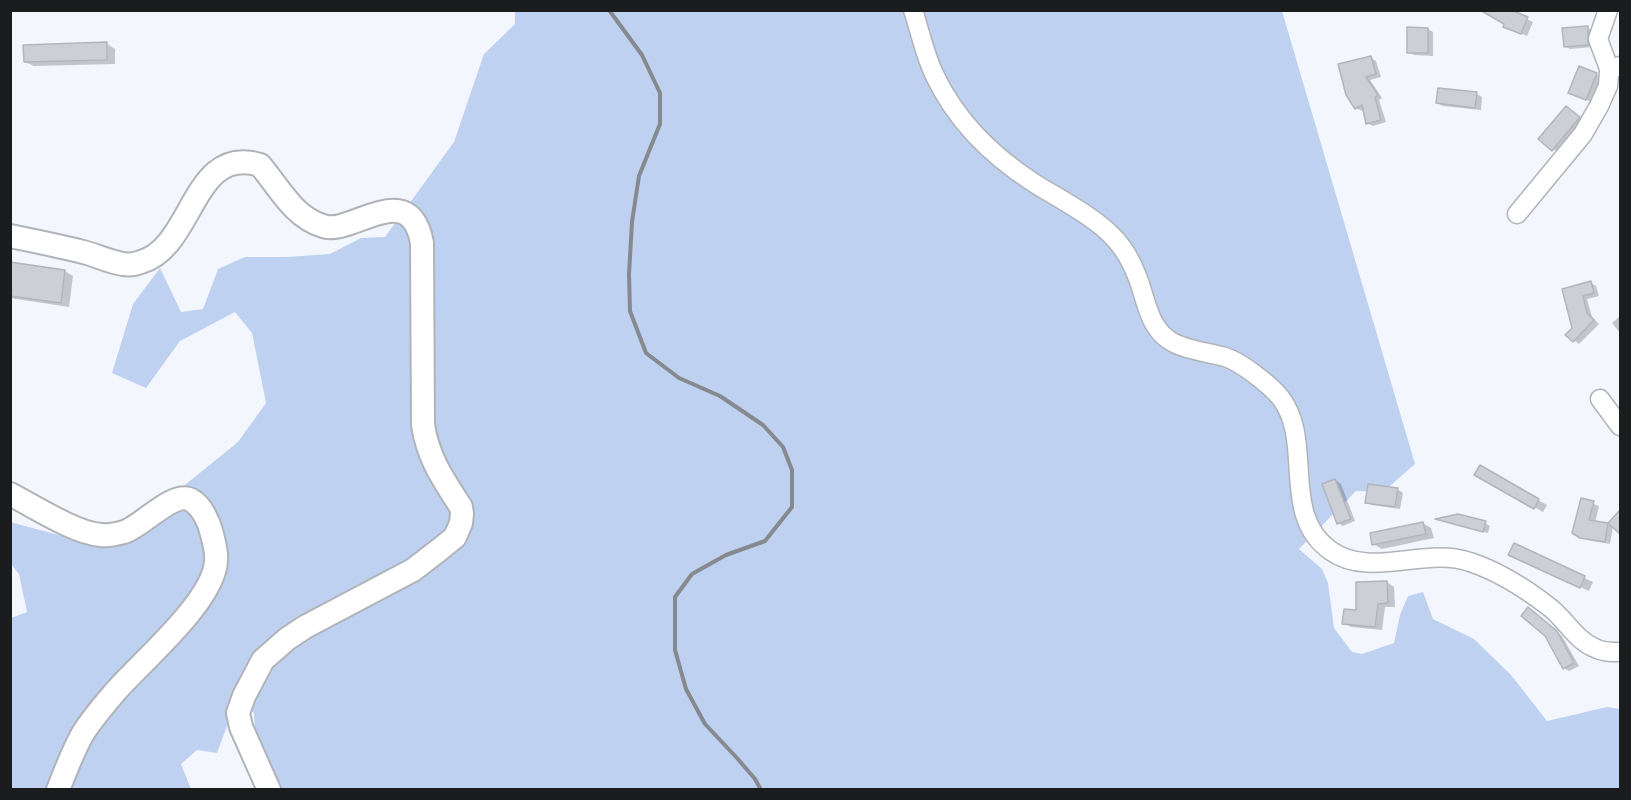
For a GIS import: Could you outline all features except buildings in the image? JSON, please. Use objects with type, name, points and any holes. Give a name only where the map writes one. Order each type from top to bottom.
[{"type":"main road","points":[[10,236],[84,252],[124,265],[142,262],[156,254],[169,242],[211,177],[230,164],[241,162],[260,165],[293,209],[323,226],[344,225],[398,210],[406,213],[417,225],[422,243],[423,425],[432,459],[461,507],[461,523],[456,537],[413,570],[305,627],[263,660],[243,696],[238,713],[241,728],[268,789]]},
{"type":"main road","points":[[10,495],[70,526],[102,535],[127,531],[172,502],[182,498],[190,499],[199,507],[209,524],[215,547],[216,561],[213,577],[201,597],[116,692],[82,735],[58,789]]},
{"type":"street","points":[[913,10],[934,75],[958,115],[991,150],[1025,177],[1102,226],[1116,240],[1137,273],[1157,330],[1171,342],[1228,358],[1265,381],[1279,396],[1290,412],[1294,429],[1302,507],[1308,524],[1331,551],[1348,560],[1371,563],[1432,556],[1468,561],[1493,571],[1550,606],[1585,643],[1595,649],[1620,652]]},
{"type":"street","points":[[1517,214],[1583,134],[1592,121],[1608,86],[1615,68],[1598,39],[1608,10]]},
{"type":"street","points":[[1600,399],[1620,426]]},
{"type":"shaded area","points":[[515,11],[1282,11],[1415,464],[1383,492],[1356,491],[1299,549],[1322,569],[1328,583],[1334,628],[1352,652],[1362,654],[1394,643],[1400,615],[1408,596],[1423,592],[1433,619],[1474,639],[1511,675],[1547,721],[1607,707],[1620,709],[1620,789],[275,789],[255,736],[254,713],[237,699],[217,753],[197,750],[181,764],[191,789],[11,789],[11,618],[27,612],[19,574],[11,564],[10,522],[107,548],[238,442],[266,403],[252,333],[235,312],[180,341],[146,388],[112,373],[133,304],[160,268],[181,312],[203,309],[218,269],[245,257],[330,254],[361,238],[385,237],[454,142],[484,54],[515,24]]},
{"type":"railway","points":[[609,10],[642,55],[660,93],[660,124],[639,176],[632,222],[629,274],[630,311],[646,353],[679,378],[720,396],[763,425],[783,447],[792,470],[792,507],[765,541],[726,555],[692,574],[675,597],[675,650],[686,689],[705,724],[755,779],[761,790]]}]
